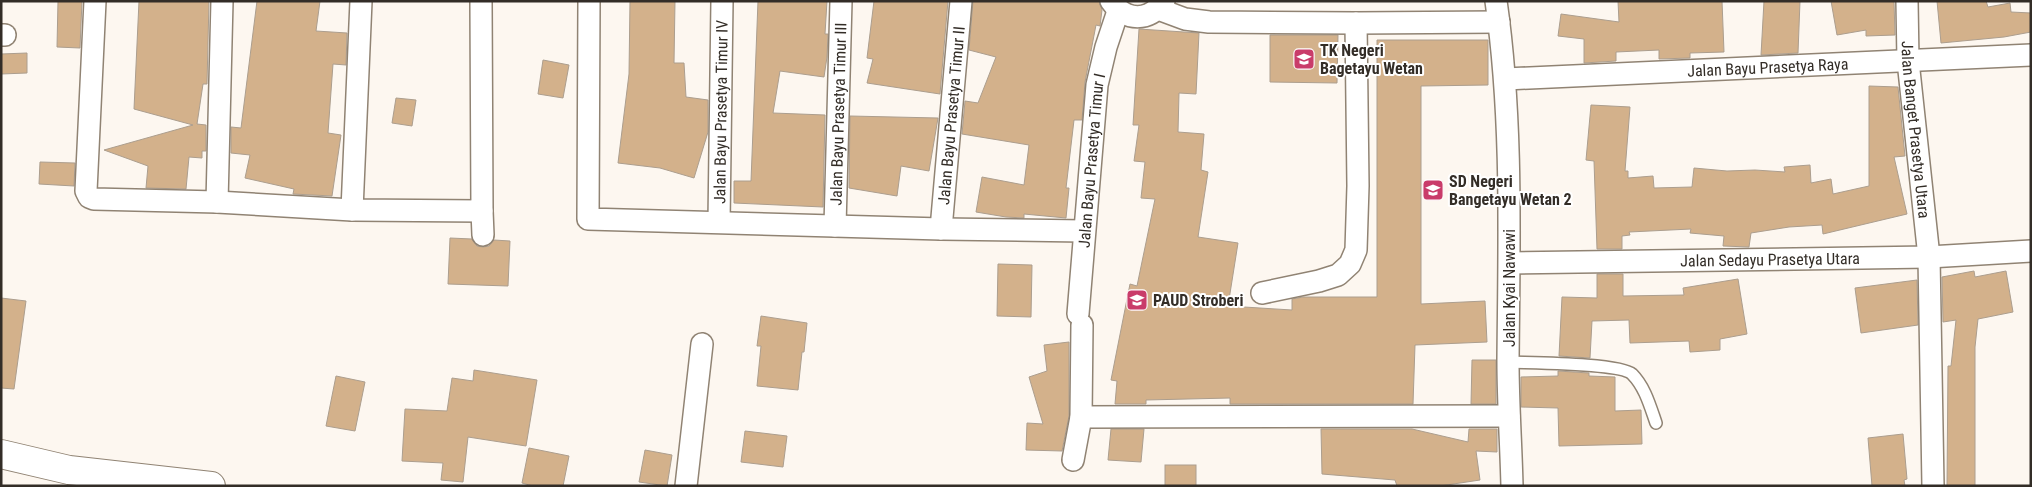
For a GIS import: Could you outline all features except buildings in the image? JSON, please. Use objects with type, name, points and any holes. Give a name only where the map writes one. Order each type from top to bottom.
[{"type":"street","points":[[95,1],[86,191],[89,197],[94,199],[217,202],[352,210],[482,211]]},
{"type":"street","points":[[217,202],[222,1]]},
{"type":"street","points":[[352,210],[360,1]]},
{"type":"street","points":[[481,1],[483,235]]},
{"type":"street","points":[[589,1],[588,219],[1084,231]]},
{"type":"street","name":"Jalan Bayu Prasetya Timur IV","points":[[719,222],[722,1]]},
{"type":"street","name":"Jalan Bayu Prasetya Timur III","points":[[835,226],[841,1]]},
{"type":"street","name":"Jalan Bayu Prasetya Timur II","points":[[941,229],[961,1]]},
{"type":"street","name":"Jalan Banget Prasetya Utara","points":[[1907,1],[1908,61],[1929,257],[1932,486]]},
{"type":"street","points":[[1115,6],[1128,16],[1139,17],[1149,15],[1161,5],[1185,19],[1209,22],[1356,23],[1498,12]]},
{"type":"street","name":"Jalan Bayu Prasetya Timur I","points":[[1073,460],[1081,417],[1080,319],[1084,231],[1097,84],[1115,6]]},
{"type":"street","name":"Jalan Kyai Nawawi","points":[[1498,12],[1506,78],[1510,263],[1508,362],[1512,486]]},
{"type":"street","points":[[1262,293],[1318,282],[1338,275],[1350,264],[1356,250],[1358,186],[1356,23]]},
{"type":"street","name":"Jalan Bayu Prasetya Raya","points":[[1506,78],[2031,56]]},
{"type":"street","name":"Jalan Sedayu Prasetya Utara","points":[[1510,263],[1929,257],[2031,251]]},
{"type":"street","points":[[686,486],[702,344]]},
{"type":"street","points":[[1081,417],[1509,416]]},
{"type":"street","points":[[1,454],[69,470],[211,486]]},
{"type":"lane","points":[[1508,362],[1613,367],[1631,373],[1645,393],[1656,423]]},
{"type":"place","name":"TK Negeri Bagetayu Wetan","points":[[1304,59]]},
{"type":"place","name":"SD Negeri Bangetayu Wetan 2","points":[[1433,190]]},
{"type":"place","name":"PAUD Stroberi","points":[[1137,300]]}]
